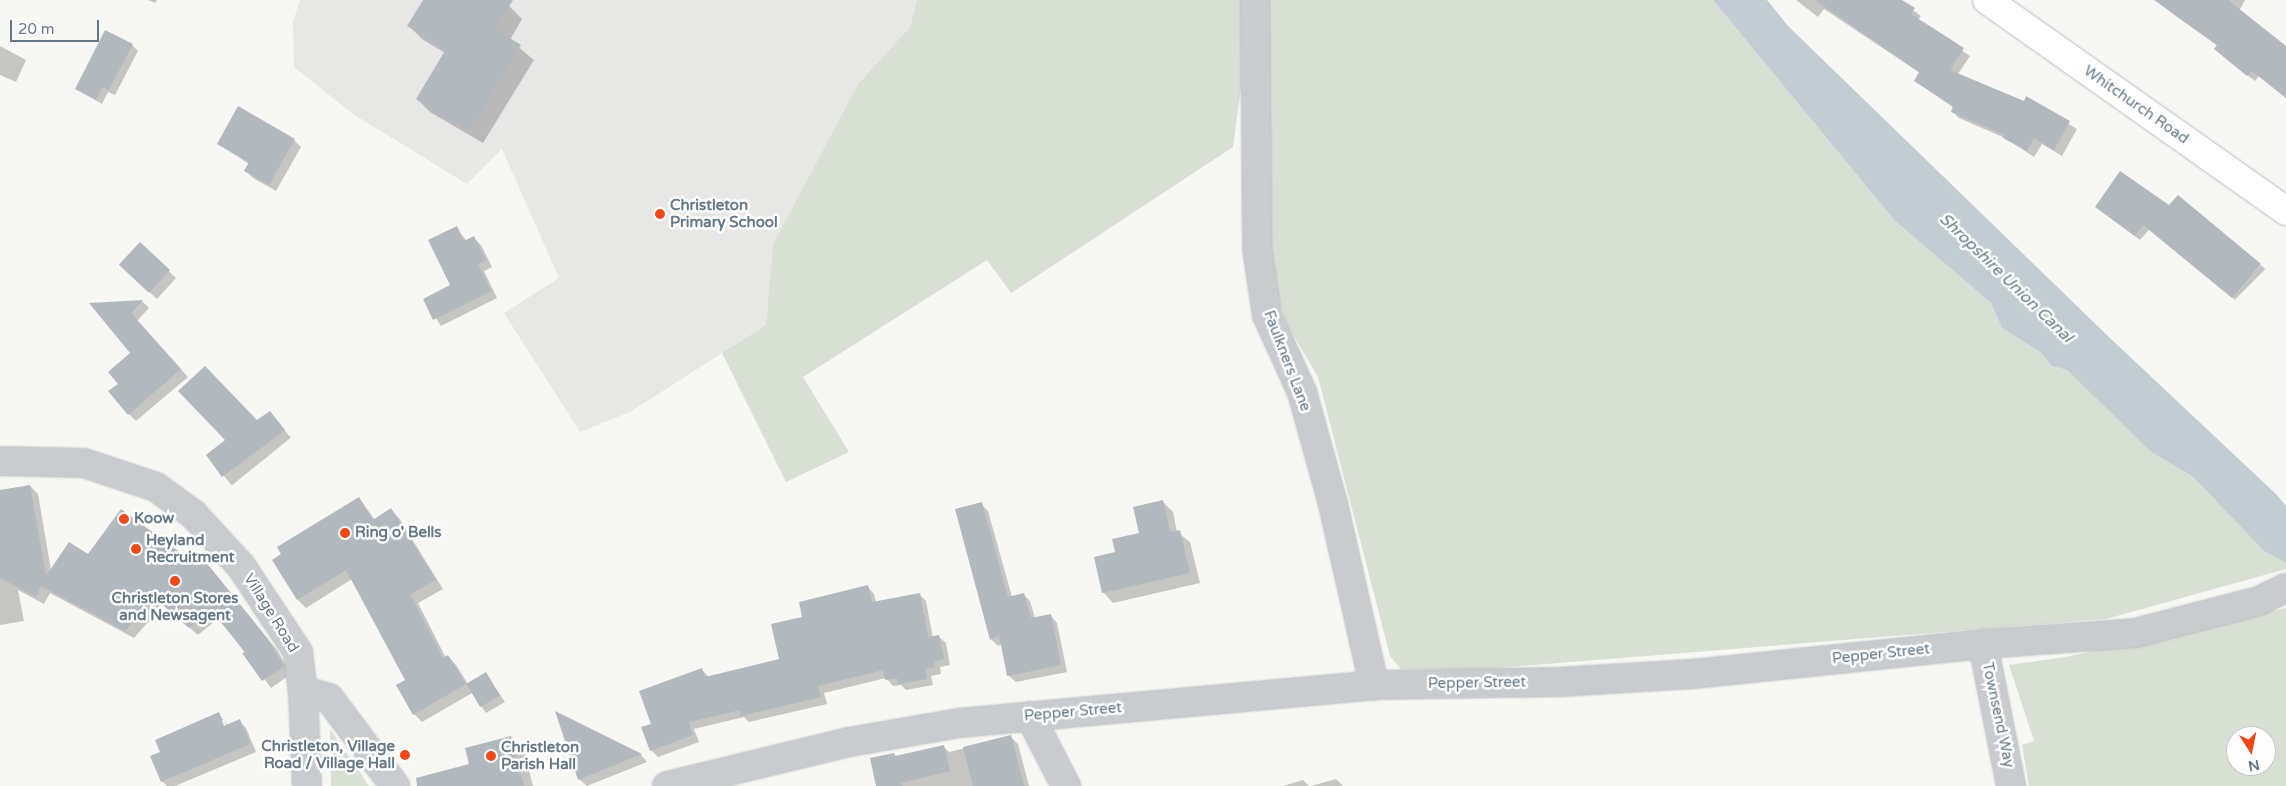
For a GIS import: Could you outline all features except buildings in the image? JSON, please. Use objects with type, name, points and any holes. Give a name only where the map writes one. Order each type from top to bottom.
[{"type":"highway","name":"Whitchurch Road","points":[[1987,0],[2286,211]]},
{"type":"street","name":"Faulkners Lane","points":[[1255,0],[1256,248],[1267,315],[1302,392],[1333,504],[1374,685]]},
{"type":"street","name":"Village Road","points":[[0,461],[84,463],[156,487],[193,514],[241,566],[298,652],[304,691],[307,786]]},
{"type":"street","name":"Pepper Street","points":[[667,786],[849,742],[959,723],[1374,685],[1559,682],[1694,674],[1983,644],[2135,633],[2258,601],[2286,588]]},
{"type":"street","name":"Townsend Way","points":[[1983,644],[2011,786]]},
{"type":"street","points":[[304,691],[329,698],[395,786]]},
{"type":"street","points":[[1030,716],[1066,786]]},
{"type":"shaded area","name":"Christleton Primary School","points":[[300,0],[917,0],[910,27],[858,84],[773,244],[766,325],[630,412],[580,432],[504,313],[559,278],[502,149],[467,184],[353,114],[294,67],[293,22]]},
{"type":"shaded area","points":[[917,0],[1243,0],[1241,88],[1233,147],[1011,293],[987,260],[803,377],[849,452],[786,482],[722,353],[766,325],[773,244],[858,84],[910,27]]},
{"type":"shaded area","points":[[1268,0],[1713,0],[1895,221],[1991,303],[2002,328],[2040,352],[2052,366],[2067,370],[2151,452],[2192,476],[2264,551],[2286,563],[2286,569],[2106,619],[1484,669],[1401,669],[1390,656],[1318,377],[1287,324],[1278,298],[1269,249]]},
{"type":"shaded area","points":[[2286,608],[2286,786],[2029,786],[2022,745],[2034,741],[2009,665],[2066,657]]},
{"type":"shaded area","points":[[330,729],[369,786],[331,786]]},
{"type":"water","name":"Shropshire Union Canal","points":[[1713,0],[1767,0],[1788,26],[2111,339],[2277,495],[2286,506],[2286,563],[2264,551],[2192,476],[2151,452],[2067,370],[2052,366],[2040,352],[2002,328],[1991,303],[1895,221]]},
{"type":"place","name":"Christleton Primary School","points":[[660,214]]},
{"type":"place","name":"Koow","points":[[124,519]]},
{"type":"place","name":"Ring o' Bells","points":[[345,533]]},
{"type":"place","name":"Heyland Recruitment","points":[[136,549]]},
{"type":"place","name":"Christleton Stores and Newsagent","points":[[175,581]]},
{"type":"place","name":"Christleton, Village Road / Village Hall","points":[[405,755]]},
{"type":"place","name":"Christleton Parish Hall","points":[[491,756]]}]
